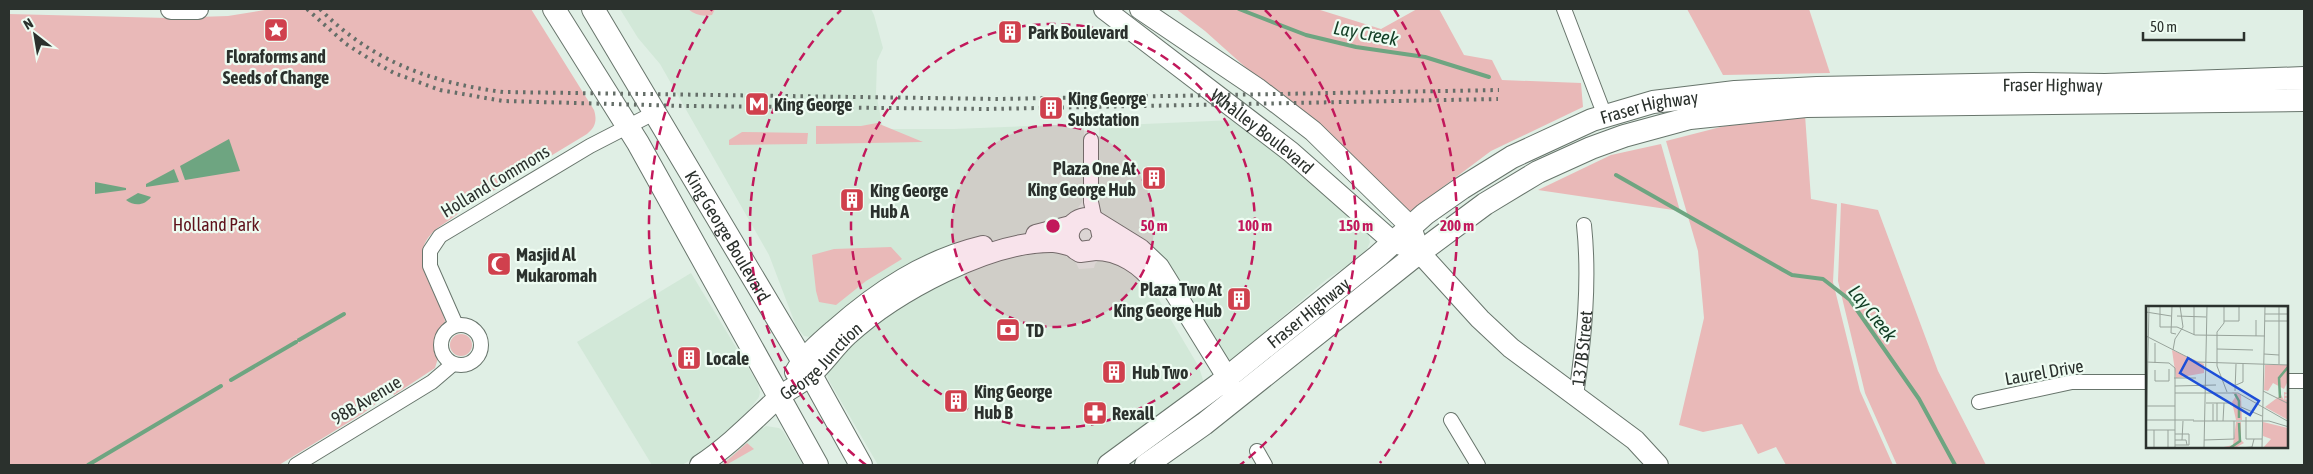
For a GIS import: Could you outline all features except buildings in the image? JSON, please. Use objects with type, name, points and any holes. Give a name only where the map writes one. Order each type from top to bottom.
[{"type":"main road","name":"King George Boulevard","points":[[554,9],[628,126],[817,465]]},
{"type":"main road","name":"King George Boulevard","points":[[593,9],[807,367],[861,465]]},
{"type":"main road","name":"Fraser Highway","points":[[1146,465],[1226,387],[1393,242],[1462,188],[1512,157],[1568,130],[1604,116],[1653,102],[1744,92],[1817,88],[2026,84],[2105,85],[2304,78]]},
{"type":"main road","name":"Fraser Highway","points":[[1109,465],[1420,253],[1485,204],[1538,172],[1591,148],[1624,136],[1690,118],[1806,106],[2304,100]]},
{"type":"street","points":[[171,9],[198,9]]},
{"type":"street","name":"Whalley Boulevard","points":[[1104,9],[1292,152],[1393,242],[1420,253]]},
{"type":"street","name":"Whalley Boulevard","points":[[1140,9],[1288,111],[1333,150],[1411,227],[1420,253],[1480,319],[1511,348],[1576,396]]},
{"type":"street","points":[[1564,9],[1604,116]]},
{"type":"street","name":"Holland Commons","points":[[456,326],[430,266],[430,251],[436,241],[458,225],[590,146],[656,112]]},
{"type":"street","points":[[1091,140],[1085,223],[1103,239],[1095,250],[1111,252],[1126,258],[1149,276],[1226,387]]},
{"type":"street","name":"George Junction","points":[[700,465],[735,439],[807,367],[891,302],[923,284],[979,258],[1012,248],[1048,242],[1085,223],[1140,249],[1159,267],[1226,387]]},
{"type":"street","name":"137B Street","points":[[1584,225],[1588,283],[1584,306],[1585,335],[1576,396],[1635,440],[1658,465]]},
{"type":"street","points":[[463,325],[475,331],[479,337],[481,350],[473,362],[460,365],[453,364],[443,354],[441,341],[448,330],[456,326],[463,325]]},
{"type":"street","name":"98B Avenue","points":[[296,465],[432,382],[453,364]]},
{"type":"street","points":[[2288,381],[2304,381]]},
{"type":"street","name":"Laurel Drive","points":[[1979,402],[2072,382],[2146,382]]},
{"type":"street","points":[[1451,420],[1478,465]]},
{"type":"street","points":[[1257,451],[1265,465]]},
{"type":"shaded area","points":[[620,9],[871,9],[883,48],[877,61],[876,93],[883,129],[954,129],[1084,124],[1084,195],[1082,202],[1074,213],[1045,230],[975,244],[816,338],[804,336],[796,326],[769,255],[660,64],[638,38]]},
{"type":"shaded area","points":[[1234,120],[1314,181],[1367,230],[1370,242],[1365,254],[1327,279],[1268,329],[1266,338],[1233,361],[1227,361],[1102,217],[1099,206],[1099,126]]},
{"type":"shaded area","points":[[229,139],[240,171],[185,180],[180,166]]},
{"type":"shaded area","points":[[174,169],[179,182],[146,187],[146,184]]},
{"type":"shaded area","points":[[95,182],[126,188],[126,190],[95,194]]},
{"type":"shaded area","points":[[138,193],[151,197],[146,202],[140,204],[133,204],[126,200]]},
{"type":"shaded area","points":[[1053,248],[1073,257],[1079,269],[1094,268],[1100,258],[1112,256],[1155,293],[1199,367],[1203,380],[1202,385],[1121,448],[1095,465],[878,465],[828,379],[826,369],[854,335],[961,269]]},
{"type":"shaded area","points":[[691,273],[757,382],[760,392],[759,397],[748,411],[716,442],[689,461],[682,465],[652,465],[577,342]]},
{"type":"shaded area","points":[[766,426],[779,428],[783,431],[803,465],[721,465],[754,434]]},
{"type":"green space","name":"Holland Park","points":[[271,9],[531,9],[594,110],[595,123],[587,134],[463,209],[433,232],[425,243],[422,254],[423,265],[445,321],[437,341],[438,358],[435,368],[394,395],[392,392],[362,414],[279,465],[9,465],[9,14],[167,18],[228,16]]},
{"type":"green space","points":[[688,9],[715,9],[712,15],[705,16],[696,14]]},
{"type":"green space","points":[[1176,9],[1317,9],[1381,29],[1417,9],[1439,9],[1464,55],[1492,60],[1502,80],[1581,83],[1583,107],[1491,151],[1408,213],[1205,31]]},
{"type":"green space","points":[[1687,9],[1809,9],[1830,73],[1723,75]]},
{"type":"green space","points":[[1805,115],[1811,199],[1837,204],[1833,282],[1860,391],[1893,465],[1786,465],[1776,447],[1758,454],[1742,424],[1703,432],[1679,425],[1704,318],[1698,251],[1666,141],[1748,120]]},
{"type":"green space","points":[[877,123],[923,142],[816,144],[816,126],[861,126]]},
{"type":"green space","points":[[742,132],[808,133],[807,144],[729,145],[729,140]]},
{"type":"green space","points":[[1661,144],[1680,211],[1538,190],[1611,155]]},
{"type":"green space","points":[[1841,203],[1878,210],[1938,371],[1986,465],[1897,465],[1865,393],[1838,281]]},
{"type":"green space","points":[[891,247],[902,259],[866,281],[836,305],[819,302],[812,255],[834,249]]},
{"type":"green space","points":[[461,334],[469,337],[472,345],[469,353],[461,356],[453,353],[450,345],[453,337]]},
{"type":"green space","points":[[747,443],[754,449],[726,465],[722,465]]},
{"type":"waterway","name":"Lay Creek","points":[[1239,9],[1306,35],[1356,47],[1425,57],[1489,77]]},
{"type":"waterway","name":"Lay Creek","points":[[1616,175],[1792,275],[1823,279],[1850,300],[1919,399],[1955,465]]},
{"type":"waterway","points":[[299,340],[344,314]]},
{"type":"waterway","points":[[231,380],[296,342]]},
{"type":"waterway","points":[[88,465],[221,386]]},
{"type":"railway","points":[[307,9],[346,44],[394,73],[440,90],[503,101],[685,106],[987,109],[1498,99]]},
{"type":"railway","points":[[320,9],[360,43],[404,67],[452,83],[503,92],[998,99],[1499,90]]},
{"type":"place","name":"Floraforms and Seeds of Change","points":[[276,30]]},
{"type":"place","name":"Park Boulevard","points":[[1010,32]]},
{"type":"place","name":"King George","points":[[757,104]]},
{"type":"place","name":"King George Substation","points":[[1051,108]]},
{"type":"place","name":"Plaza One At King George Hub","points":[[1154,178]]},
{"type":"place","name":"King George Hub A","points":[[852,200]]},
{"type":"place","name":"Masjid Al Mukaromah","points":[[499,264]]},
{"type":"place","name":"Plaza Two At King George Hub","points":[[1239,299]]},
{"type":"place","name":"TD","points":[[1008,330]]},
{"type":"place","name":"Locale","points":[[689,358]]},
{"type":"place","name":"Hub Two","points":[[1114,372]]},
{"type":"place","name":"King George Hub B","points":[[956,401]]},
{"type":"place","name":"Rexall","points":[[1095,413]]}]
